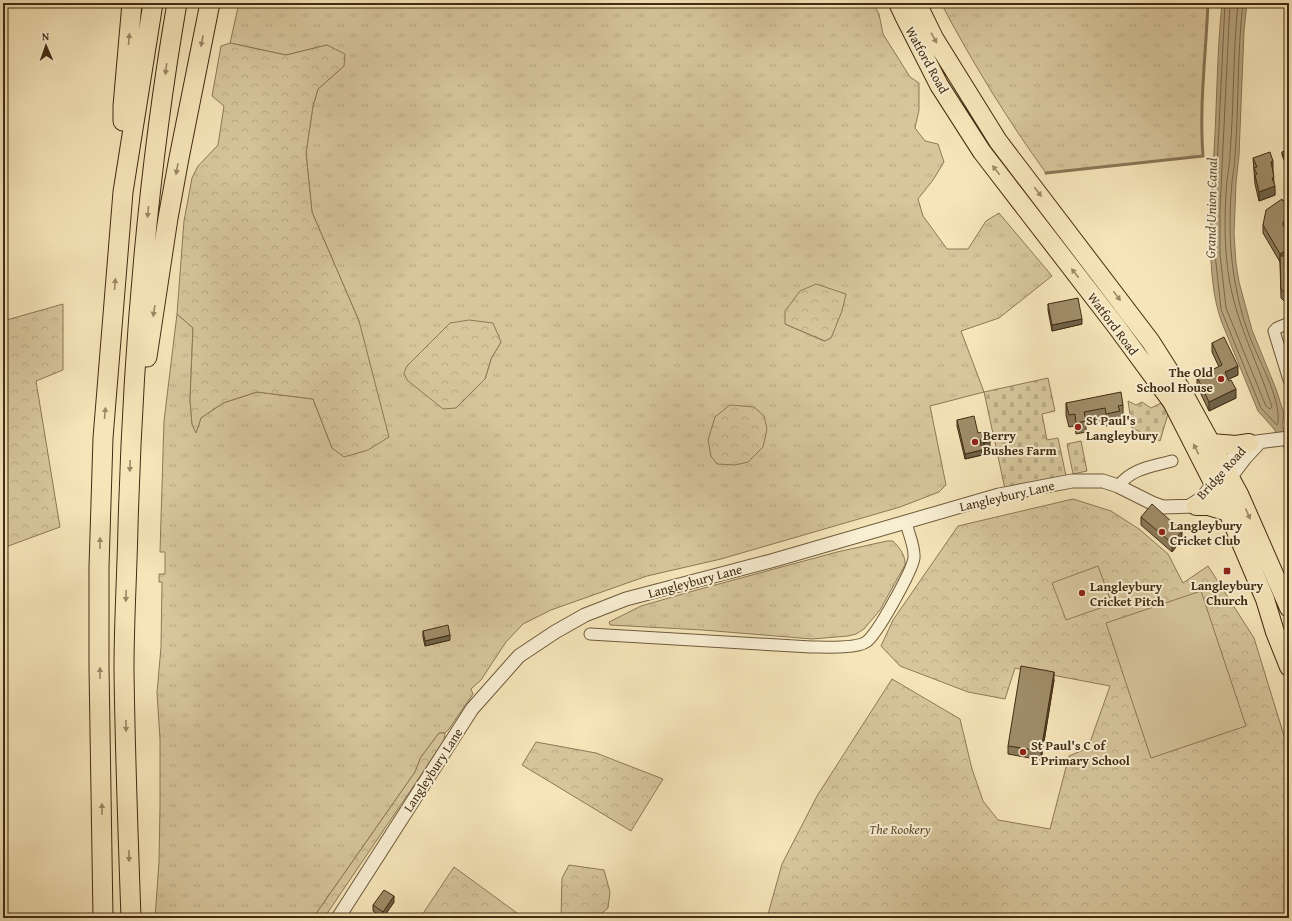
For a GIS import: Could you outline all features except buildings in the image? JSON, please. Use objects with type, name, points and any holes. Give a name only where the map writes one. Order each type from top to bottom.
[{"type":"highway","points":[[103,918],[99,567],[103,438],[123,192],[124,106],[132,3]]},
{"type":"highway","points":[[123,192],[153,3]]},
{"type":"highway","points":[[130,918],[124,668],[132,427],[136,352],[148,207],[167,60],[177,3]]},
{"type":"highway","points":[[132,427],[146,365],[178,158],[210,3]]},
{"type":"highway","name":"Watford Road","points":[[898,3],[940,85],[982,152],[1116,326],[1172,402],[1228,512],[1265,599],[1275,632],[1289,667]]},
{"type":"highway","name":"Watford Road","points":[[917,3],[934,38],[998,141],[1152,342],[1184,394],[1239,494],[1289,608]]},
{"type":"highway","points":[[1211,443],[1236,445],[1259,442]]},
{"type":"highway","points":[[1192,506],[1208,506],[1228,512]]},
{"type":"street","points":[[1289,323],[1277,328],[1274,331],[1289,380]]},
{"type":"street","points":[[1259,442],[1289,438]]},
{"type":"street","name":"Bridge Road","points":[[1192,506],[1204,504],[1228,473],[1238,451],[1259,442]]},
{"type":"street","points":[[1118,486],[1128,475],[1135,471],[1172,461]]},
{"type":"street","name":"Langleybury Lane","points":[[338,918],[472,709],[519,656],[555,632],[586,615],[626,599],[756,565],[1002,494],[1072,481],[1103,482],[1118,486],[1152,504],[1163,507],[1192,506]]},
{"type":"street","points":[[590,634],[811,647],[837,647],[865,643],[872,636],[886,614],[912,565],[914,558],[913,548],[906,522]]},
{"type":"green space","points":[[239,3],[873,3],[879,14],[883,34],[910,77],[919,83],[919,110],[915,128],[925,141],[938,144],[944,162],[933,180],[918,199],[923,216],[947,249],[968,249],[986,221],[999,213],[1052,276],[999,318],[961,331],[984,392],[930,406],[946,485],[939,492],[900,507],[721,559],[647,576],[551,610],[523,624],[506,642],[481,680],[471,689],[473,694],[449,729],[445,733],[439,733],[421,757],[415,772],[313,918],[155,918],[159,862],[160,806],[160,739],[157,693],[161,647],[162,582],[159,582],[159,574],[165,574],[165,552],[160,552],[164,421],[177,314],[193,328],[190,400],[192,424],[196,432],[201,418],[223,403],[257,392],[313,399],[332,448],[359,321],[312,212],[306,153],[313,106],[318,89],[344,66],[327,45],[286,55],[230,43]],"holes":[[[785,324],[831,338],[824,341]],[[501,342],[491,359],[485,379],[456,408]]]},
{"type":"green space","points":[[941,3],[1208,3],[1202,99],[1203,156],[1046,173],[990,90]]},
{"type":"green space","points":[[230,43],[286,55],[327,45],[345,54],[344,66],[318,89],[313,106],[306,153],[312,212],[359,321],[389,437],[368,450],[344,457],[332,448],[313,399],[257,392],[223,403],[201,418],[196,433],[192,424],[190,400],[193,328],[177,314],[184,221],[192,178],[198,166],[218,145],[224,106],[212,96],[221,46]]},
{"type":"green space","points":[[816,284],[846,294],[842,311],[831,338],[825,341],[785,324],[785,311],[800,291]]},
{"type":"green space","points":[[63,304],[63,370],[36,381],[60,527],[3,548],[3,321]]},
{"type":"green space","points":[[469,320],[493,323],[501,342],[491,359],[485,379],[456,408],[443,409],[407,380],[404,373],[407,366],[450,323]]},
{"type":"green space","points":[[1048,378],[1055,411],[1042,414],[1047,440],[1058,438],[1066,476],[1005,489],[984,392]]},
{"type":"green space","points":[[1128,401],[1136,405],[1142,402],[1151,408],[1161,403],[1168,414],[1160,441],[1132,428]]},
{"type":"green space","points":[[730,405],[754,407],[764,416],[767,429],[763,447],[748,462],[735,465],[717,464],[711,456],[708,440],[715,417]]},
{"type":"green space","points":[[1081,441],[1087,471],[1073,474],[1067,444]]},
{"type":"green space","name":"The Rookery","points":[[1073,499],[1111,511],[1139,529],[1168,554],[1183,583],[1208,566],[1254,638],[1289,752],[1289,918],[767,918],[782,864],[817,796],[892,679],[960,719],[972,769],[983,801],[998,820],[1050,829],[1069,756],[1088,748],[1110,686],[1015,668],[1005,699],[968,692],[900,666],[881,646],[893,620],[958,526]]},
{"type":"green space","points":[[893,541],[900,549],[905,565],[880,610],[864,629],[856,634],[812,639],[703,630],[610,625],[609,622],[641,606],[837,552]]},
{"type":"green space","name":"Langleybury Cricket Pitch","points":[[1098,566],[1112,604],[1066,620],[1052,583]]},
{"type":"green space","points":[[1201,591],[1246,726],[1151,758],[1106,623]]},
{"type":"green space","points":[[439,733],[445,733],[444,741],[324,918],[313,918],[415,772],[421,757]]},
{"type":"green space","points":[[536,742],[596,753],[663,779],[631,831],[522,765]]},
{"type":"green space","points":[[569,865],[604,870],[610,892],[608,908],[596,918],[561,918],[562,878]]},
{"type":"green space","points":[[454,867],[517,913],[513,918],[420,918]]},
{"type":"water","points":[[1222,3],[1247,3],[1244,31],[1239,155],[1236,183],[1234,234],[1236,263],[1239,282],[1252,330],[1276,389],[1284,414],[1282,426],[1289,438],[1289,475],[1285,462],[1286,452],[1274,429],[1258,411],[1222,323],[1216,304],[1213,283],[1210,239],[1218,58]]},
{"type":"waterway","name":"Grand Union Canal","points":[[1046,173],[1203,156],[1202,99],[1208,3]]},
{"type":"place","name":"The Old School House","points":[[1221,379]]},
{"type":"place","name":"St Paul's Langleybury","points":[[1078,427]]},
{"type":"place","name":"Berry Bushes Farm","points":[[975,442]]},
{"type":"place","name":"Langleybury Cricket Club","points":[[1162,532]]},
{"type":"place","name":"Langleybury Church","points":[[1227,571]]},
{"type":"place","name":"Langleybury Cricket Pitch","points":[[1082,593]]},
{"type":"place","name":"St Paul's C of E Primary School","points":[[1023,752]]}]
